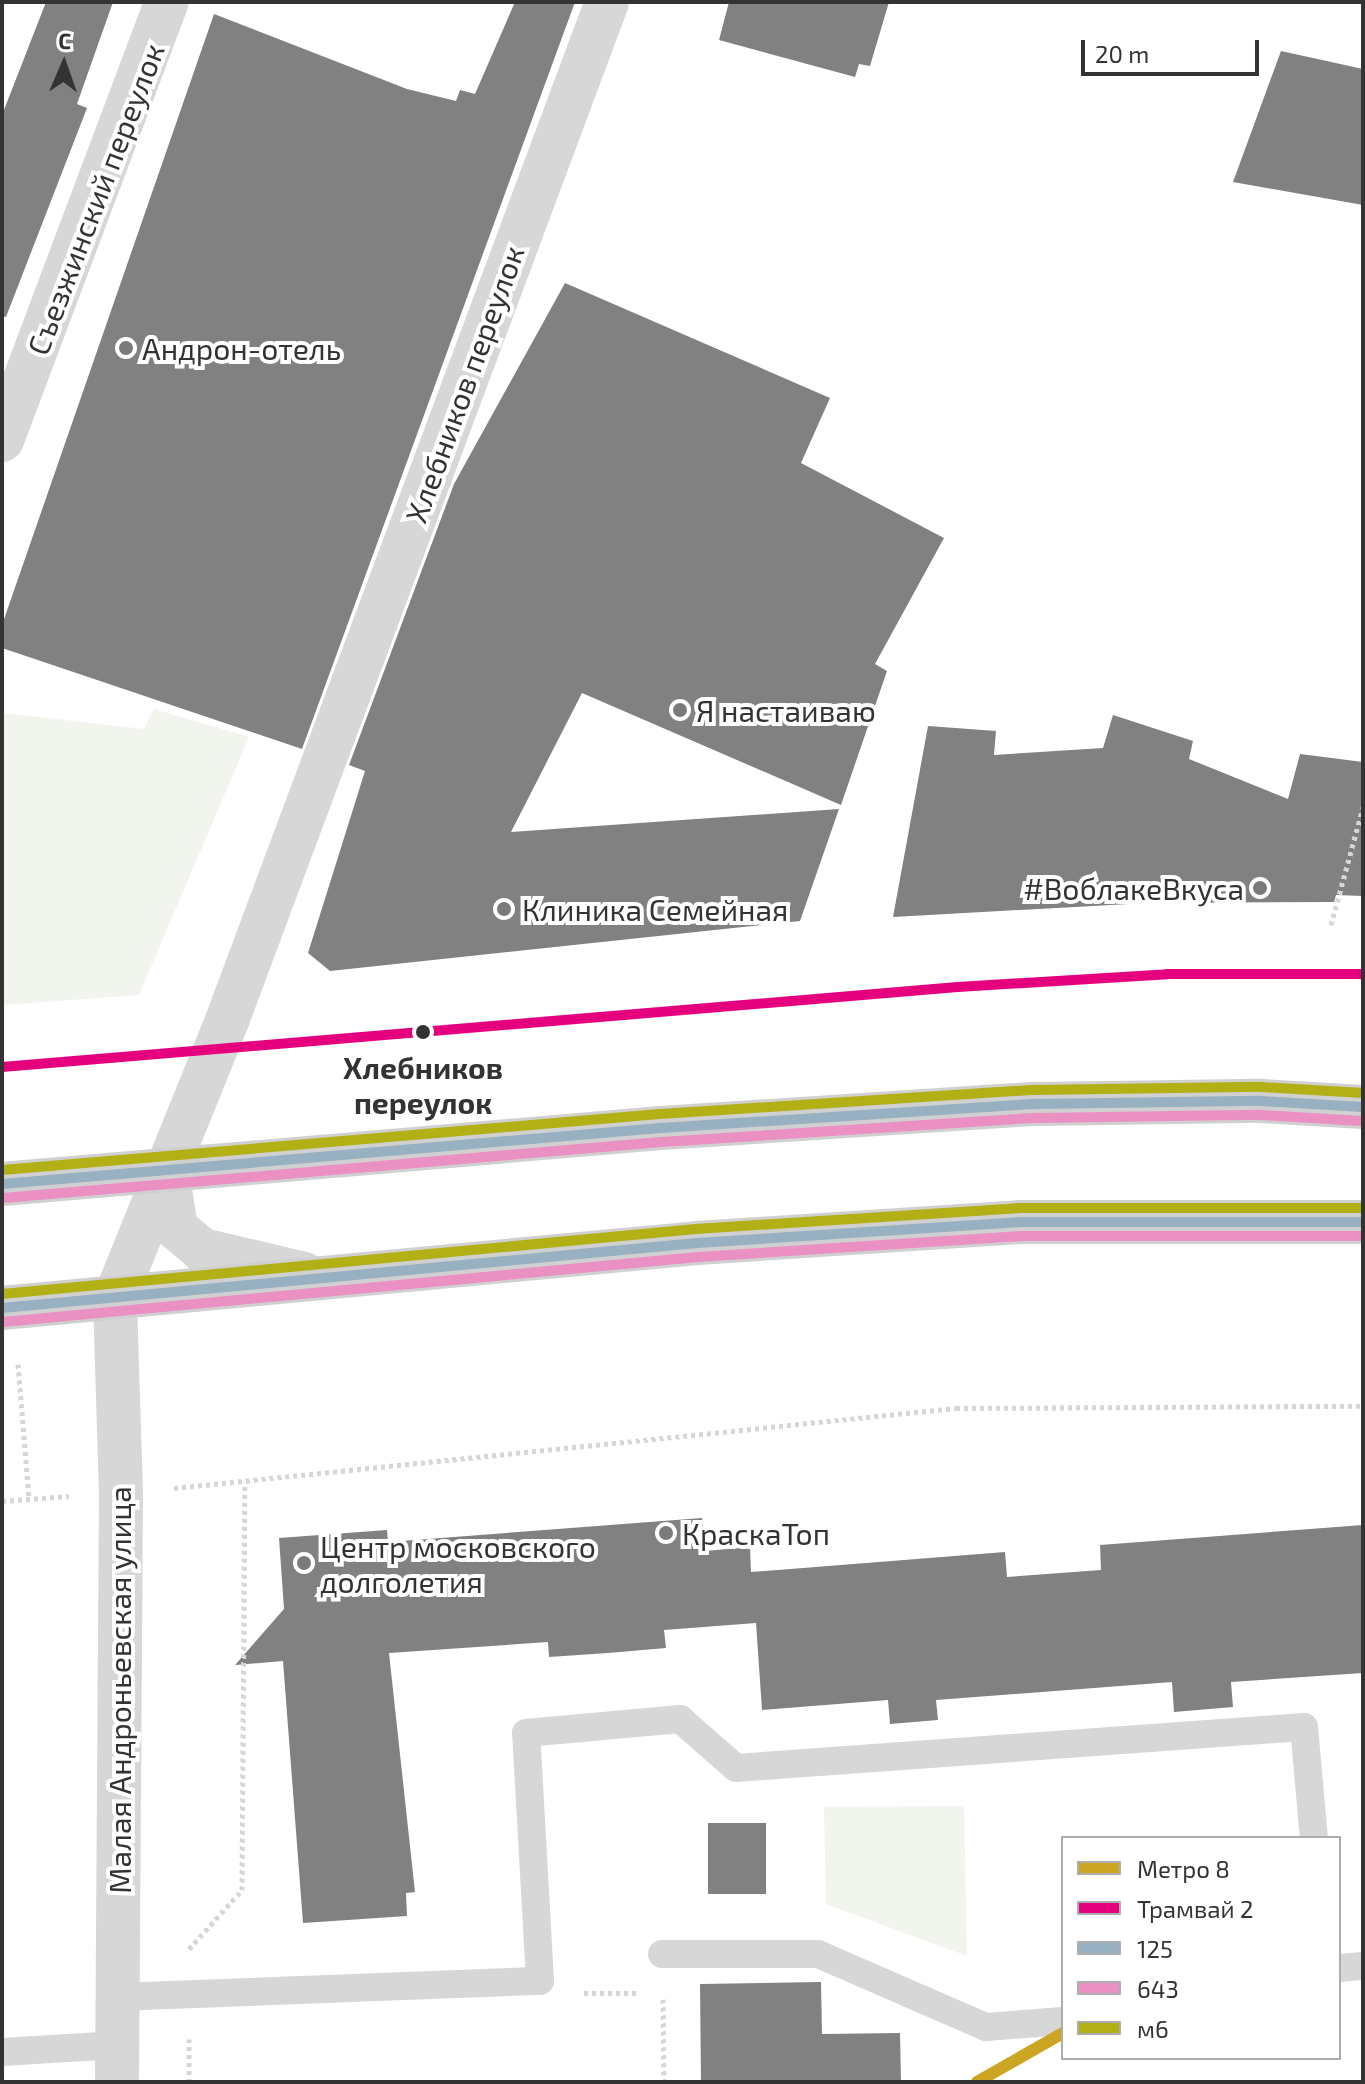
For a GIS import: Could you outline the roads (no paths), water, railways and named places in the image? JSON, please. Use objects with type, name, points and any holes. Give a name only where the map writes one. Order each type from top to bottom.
[{"type":"main road","points":[[2,1184],[661,1128],[1036,1104],[1261,1101],[1363,1107]]},
{"type":"main road","points":[[2,1308],[697,1243],[1019,1222],[1363,1222]]},
{"type":"street","name":"Съезжинский переулок","points":[[2,440],[167,2]]},
{"type":"street","name":"Хлебников переулок","points":[[115,1298],[167,1170],[607,2]]},
{"type":"street","name":"Хлебников переулок","points":[[167,1170],[176,1228],[202,1250],[248,1265],[334,1279]]},
{"type":"street","name":"Малая Андроньевская улица","points":[[115,1298],[121,1493],[117,2064]]},
{"type":"lane","points":[[117,1997],[540,1981],[526,1733],[680,1719],[736,1768],[1304,1727],[1314,1836]]},
{"type":"lane","points":[[662,1954],[818,1954],[986,2027],[1061,2021]]},
{"type":"lane","points":[[1341,1968],[1363,1966]]},
{"type":"lane","points":[[2,2052],[117,2064]]},
{"type":"metro line","name":"8","points":[[977,2082],[1061,2034]]},
{"type":"tram line","name":"2","points":[[2,1067],[958,987],[1168,974],[1363,974]]},
{"type":"place","name":"Андрон-отель","points":[[126,348]]},
{"type":"place","name":"Я настаиваю","points":[[680,710]]},
{"type":"place","name":"#ВоблакеВкуса","points":[[1260,888]]},
{"type":"place","name":"Клиника Семейная","points":[[504,909]]},
{"type":"place","name":"Хлебников переулок","points":[[423,1032]]},
{"type":"place","name":"КраскаТоп","points":[[666,1533]]},
{"type":"place","name":"Центр московского долголетия","points":[[304,1563]]}]
